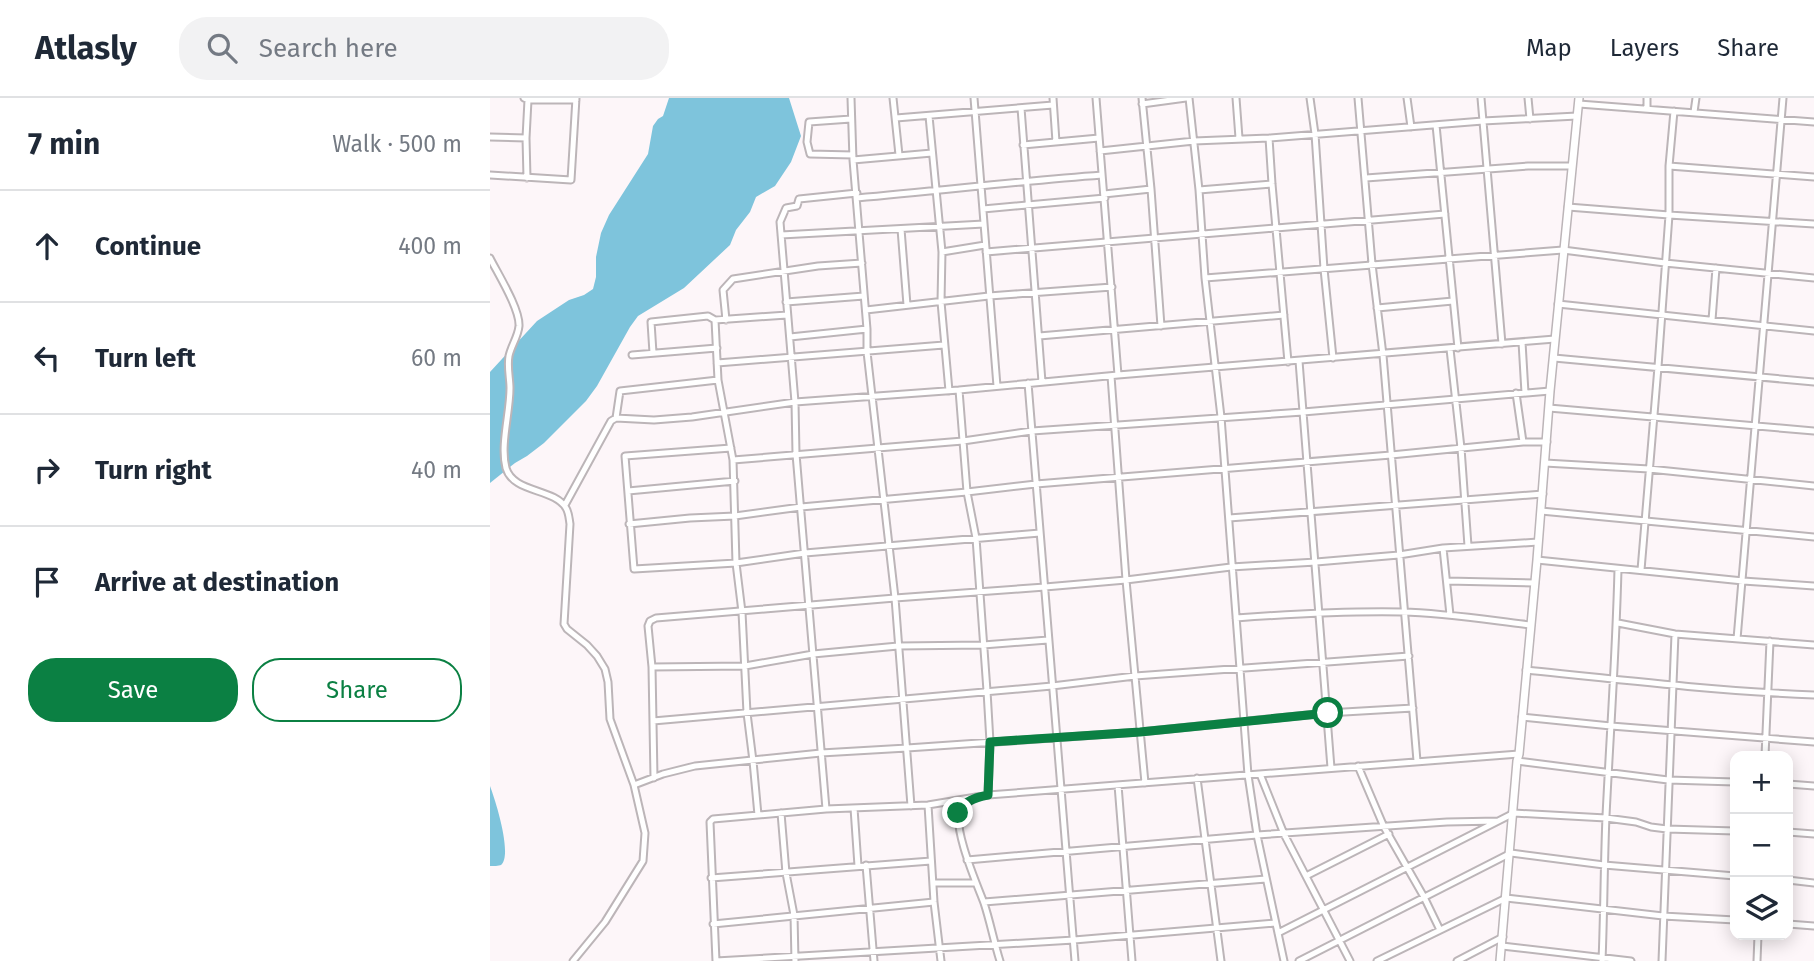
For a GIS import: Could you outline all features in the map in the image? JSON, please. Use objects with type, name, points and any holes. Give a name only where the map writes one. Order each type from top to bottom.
[{"type":"street","points":[[851,98],[850,119],[867,352],[895,598],[911,806]]},
{"type":"street","points":[[893,98],[899,155]]},
{"type":"street","points":[[974,98],[996,386]]},
{"type":"street","points":[[1053,98],[1056,142]]},
{"type":"street","points":[[1096,98],[1112,287],[1115,425],[1126,580],[1146,783]]},
{"type":"street","points":[[1161,326],[1142,101],[1187,98],[1194,141],[1205,278],[1221,417],[1248,775],[1257,835],[1284,961]]},
{"type":"street","points":[[1236,98],[1239,138]]},
{"type":"street","points":[[1310,98],[1333,358]]},
{"type":"street","points":[[1358,98],[1372,264],[1383,355],[1417,761]]},
{"type":"street","points":[[1408,98],[1411,127]]},
{"type":"street","points":[[1481,98],[1502,344]]},
{"type":"street","points":[[1528,98],[1530,119]]},
{"type":"street","points":[[1647,98],[1647,109]]},
{"type":"street","points":[[1695,112],[1696,98]]},
{"type":"street","points":[[1737,639],[1783,98]]},
{"type":"street","points":[[490,175],[527,178],[571,180],[576,99],[526,99],[527,178]]},
{"type":"street","points":[[1500,961],[1550,391],[1579,101],[1814,122]]},
{"type":"street","points":[[896,118],[1053,106]]},
{"type":"street","points":[[1021,108],[1042,382]]},
{"type":"street","points":[[1641,570],[1662,315],[1674,111]]},
{"type":"street","points":[[929,116],[942,252],[941,302],[949,391]]},
{"type":"street","points":[[1100,151],[1194,141],[1577,116]]},
{"type":"street","points":[[850,119],[809,122],[807,142],[810,154],[853,158],[932,153]]},
{"type":"street","points":[[1436,125],[1458,348]]},
{"type":"street","points":[[490,137],[526,138]]},
{"type":"street","points":[[1023,145],[1099,138]]},
{"type":"street","points":[[1269,138],[1288,362]]},
{"type":"street","points":[[1366,178],[1528,166],[1572,166]]},
{"type":"street","points":[[1669,166],[1814,177]]},
{"type":"street","points":[[826,809],[796,454],[792,357],[780,236],[780,222],[786,208],[797,206],[799,199],[936,191],[1027,180],[1102,175]]},
{"type":"street","points":[[1199,190],[1272,184]]},
{"type":"street","points":[[982,209],[1151,189]]},
{"type":"street","points":[[1568,207],[1814,224]]},
{"type":"street","points":[[942,252],[1032,248],[1446,214]]},
{"type":"street","points":[[780,236],[984,224]]},
{"type":"street","points":[[901,229],[907,305]]},
{"type":"street","points":[[1205,278],[1563,250],[1814,278]]},
{"type":"street","points":[[490,258],[517,312],[519,325],[508,358],[510,386],[505,445],[506,470],[511,478],[519,483],[565,505],[569,513],[564,624],[587,645],[605,669],[610,719],[634,785],[645,833],[643,861],[596,935],[573,961]]},
{"type":"street","points":[[726,320],[723,290],[733,279],[862,263]]},
{"type":"street","points":[[1712,320],[1716,268]]},
{"type":"street","points":[[866,310],[989,296],[1112,287]]},
{"type":"street","points":[[786,302],[864,296]]},
{"type":"street","points":[[1377,308],[1453,301]]},
{"type":"street","points":[[1558,304],[1814,331]]},
{"type":"street","points":[[653,354],[651,322],[708,316],[715,320],[726,320],[788,315]]},
{"type":"street","points":[[1039,335],[1284,315]]},
{"type":"street","points":[[715,320],[718,380],[735,481],[736,563],[758,815]]},
{"type":"street","points":[[790,337],[867,329]]},
{"type":"street","points":[[565,505],[611,421],[616,418],[654,420],[795,402],[1555,339]]},
{"type":"street","points":[[1522,342],[1525,393]]},
{"type":"street","points":[[717,363],[944,345]]},
{"type":"street","points":[[632,355],[717,348]]},
{"type":"street","points":[[1450,349],[1468,546]]},
{"type":"street","points":[[1554,358],[1814,382]]},
{"type":"street","points":[[1299,361],[1331,768]]},
{"type":"street","points":[[616,418],[620,391],[718,380]]},
{"type":"street","points":[[1027,383],[1075,961]]},
{"type":"street","points":[[959,390],[967,492],[976,538],[980,592],[990,742],[988,795]]},
{"type":"street","points":[[733,460],[963,441],[1032,431],[1550,391]]},
{"type":"street","points":[[1516,393],[1523,442]]},
{"type":"street","points":[[1549,408],[1814,431]]},
{"type":"street","points":[[629,524],[690,517],[735,516],[1036,484],[1547,442]]},
{"type":"street","points":[[731,448],[625,456],[634,569],[736,563],[805,553],[1040,533]]},
{"type":"street","points":[[1545,463],[1814,486]]},
{"type":"street","points":[[628,491],[735,481]]},
{"type":"street","points":[[1229,518],[1543,494]]},
{"type":"street","points":[[1541,511],[1814,537]]},
{"type":"street","points":[[654,778],[652,667],[648,626],[650,621],[656,618],[1045,587],[1231,567],[1538,542]]},
{"type":"street","points":[[1443,548],[1450,615]]},
{"type":"street","points":[[1537,560],[1814,586]]},
{"type":"street","points":[[1602,960],[1608,772],[1618,623],[1618,569]]},
{"type":"street","points":[[1447,581],[1535,583]]},
{"type":"street","points":[[1236,618],[1404,612],[1531,625]]},
{"type":"street","points":[[1618,623],[1675,634],[1814,645]]},
{"type":"street","points":[[1662,961],[1675,634]]},
{"type":"street","points":[[652,667],[745,666],[813,654],[898,646],[983,645],[1048,640]]},
{"type":"street","points":[[1765,751],[1770,641]]},
{"type":"street","points":[[653,721],[1052,686],[1135,676],[1409,656]]},
{"type":"street","points":[[1526,670],[1673,686],[1814,695]]},
{"type":"street","points":[[634,785],[695,766],[821,753],[1140,732],[1328,713],[1413,708]]},
{"type":"street","points":[[1522,717],[1814,741]]},
{"type":"street","points":[[1275,923],[1073,940],[716,961],[711,820],[826,809],[928,805],[988,795],[1417,761],[1518,758],[1668,780],[1730,782]]},
{"type":"street","points":[[1358,766],[1384,827],[1440,930]]},
{"type":"street","points":[[1261,774],[1284,834],[1350,961]]},
{"type":"street","points":[[1197,778],[1221,961]]},
{"type":"street","points":[[1793,784],[1814,786]]},
{"type":"street","points":[[1118,785],[1132,961]]},
{"type":"street","points":[[976,797],[960,808],[958,819],[967,860],[984,902],[1000,961]]},
{"type":"street","points":[[928,805],[941,961]]},
{"type":"street","points":[[854,808],[858,866]]},
{"type":"street","points":[[781,813],[786,873],[794,915],[795,958]]},
{"type":"street","points":[[1278,933],[1514,813],[1606,818],[1667,829],[1730,831]]},
{"type":"street","points":[[967,860],[1257,835],[1460,821],[1498,821]]},
{"type":"street","points":[[1793,832],[1814,834]]},
{"type":"street","points":[[1306,876],[1389,834]]},
{"type":"street","points":[[1299,961],[1511,853],[1604,865],[1730,876]]},
{"type":"street","points":[[711,878],[931,861]]},
{"type":"street","points":[[866,865],[874,961]]},
{"type":"street","points":[[984,902],[1266,879]]},
{"type":"street","points":[[1793,881],[1814,883]]},
{"type":"street","points":[[933,883],[975,883]]},
{"type":"street","points":[[1377,961],[1506,898],[1663,916],[1730,920]]},
{"type":"street","points":[[713,924],[934,902]]},
{"type":"street","points":[[1793,924],[1814,926]]},
{"type":"street","points":[[1757,961],[1758,940]]},
{"type":"street","points":[[1457,961],[1502,942],[1602,960],[1631,961]]},
{"type":"water","points":[[669,98],[789,98],[801,136],[791,162],[775,186],[756,197],[730,245],[684,288],[638,316],[586,401],[544,443],[490,483],[490,372],[537,321],[569,300],[593,289],[601,233],[609,215],[648,154],[653,126],[663,116]]},
{"type":"water","points":[[490,786],[499,814],[505,850],[501,865],[497,866],[490,866]]},
{"type":"route","points":[[958,813],[960,808],[976,797],[988,795],[990,742],[1140,732],[1328,713]]}]
